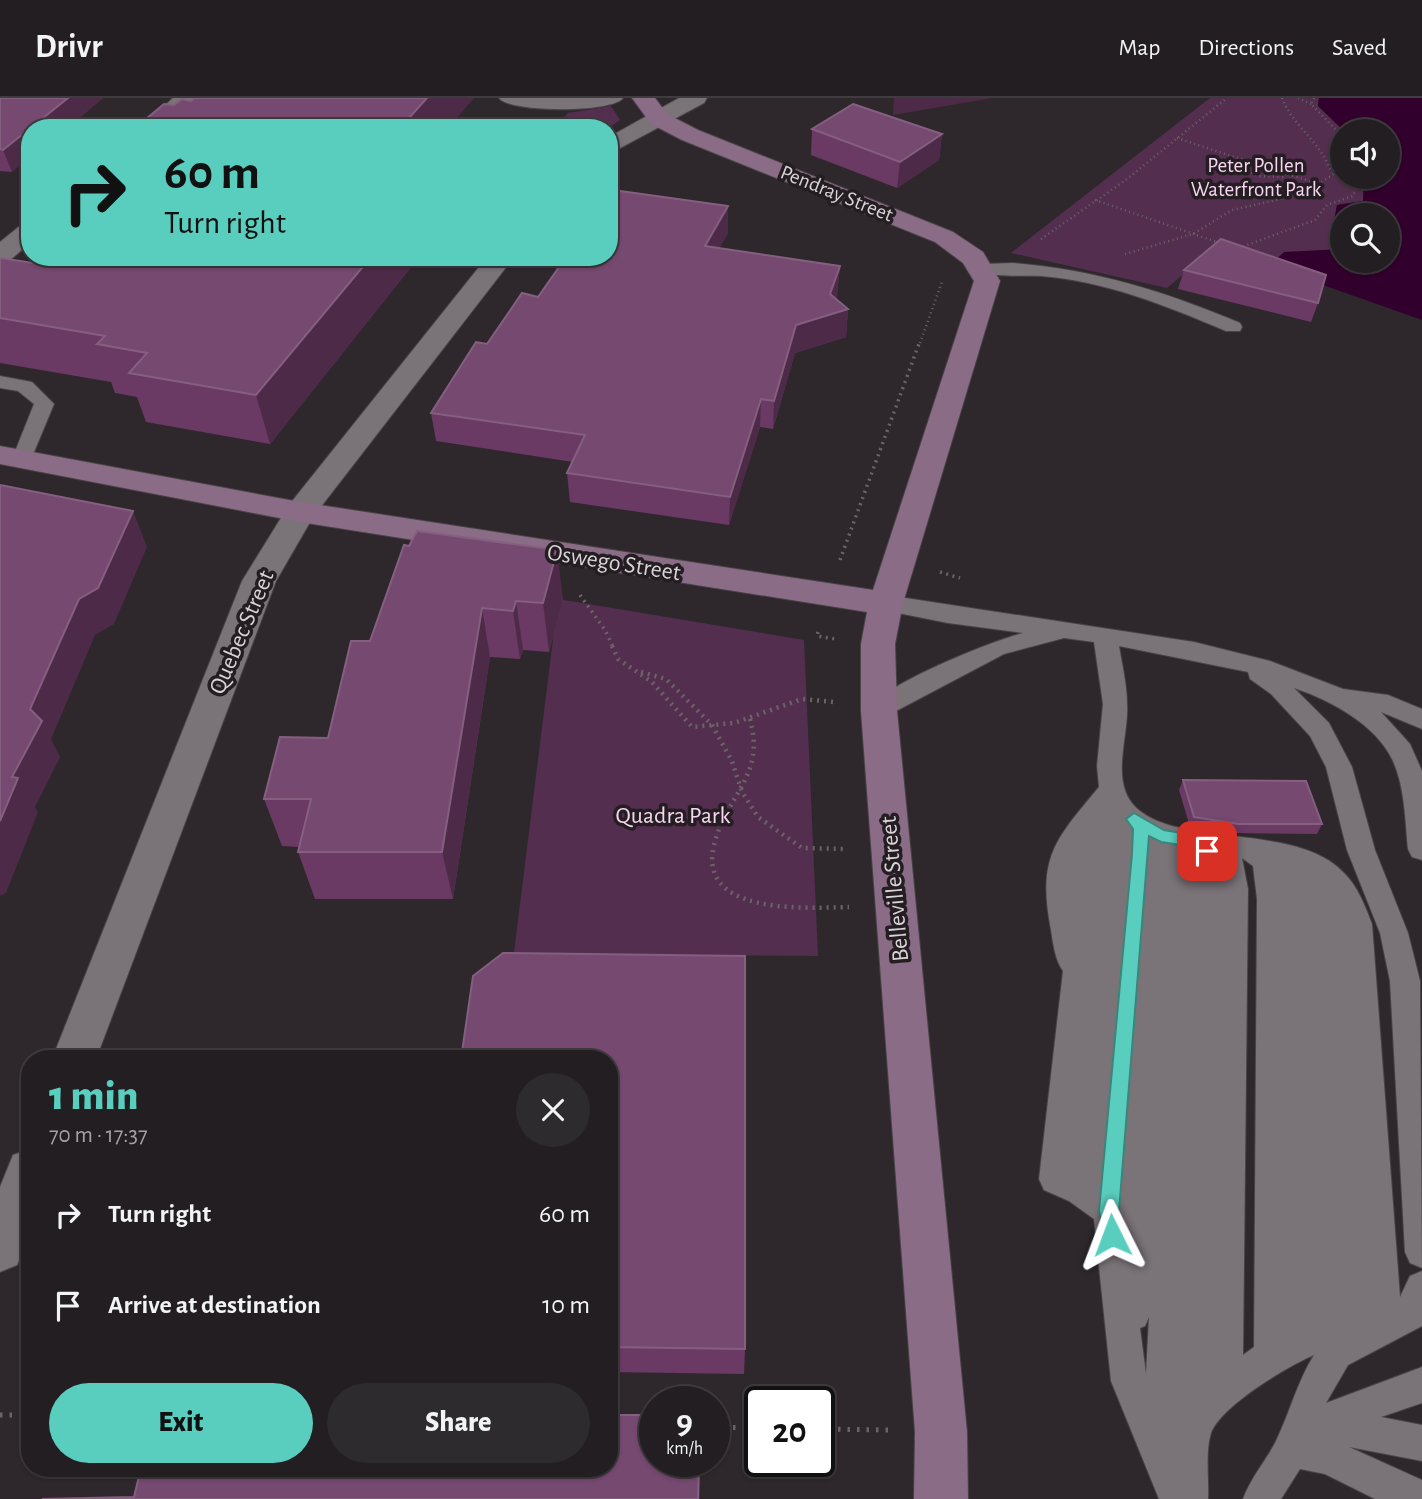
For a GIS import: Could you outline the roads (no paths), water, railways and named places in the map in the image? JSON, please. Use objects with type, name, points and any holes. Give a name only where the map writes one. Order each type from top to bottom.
[{"type":"street","points":[[162,119],[187,98]]},
{"type":"street","points":[[510,98],[558,103],[612,98]]},
{"type":"street","points":[[643,98],[660,119]]},
{"type":"street","points":[[618,142],[696,98]]},
{"type":"street","name":"Pendray Street","points":[[660,119],[690,135],[944,237],[968,252],[984,282]]},
{"type":"street","points":[[0,255],[21,238]]},
{"type":"street","name":"Quebec Street","points":[[77,1050],[259,581],[300,512],[494,266]]},
{"type":"street","name":"Belleville Street","points":[[941,1499],[941,1432],[890,849],[879,711],[878,645],[886,603],[984,282]]},
{"type":"street","name":"Oswego Street","points":[[11,457],[300,512],[886,603]]},
{"type":"street","points":[[0,1248],[21,1194]]},
{"type":"lane","points":[[984,282],[1023,269],[1138,290],[1187,306],[1233,327]]},
{"type":"lane","points":[[0,382],[19,383],[35,390],[44,404],[11,457]]},
{"type":"lane","name":"Oswego Street","points":[[886,603],[949,615],[1105,635],[1248,665],[1313,684],[1339,696]]},
{"type":"lane","points":[[879,711],[916,688],[997,648],[1070,629]]},
{"type":"lane","points":[[1105,635],[1115,705],[1109,774],[1180,845],[1187,863],[1160,1450]]},
{"type":"lane","points":[[1248,665],[1280,688],[1320,730],[1339,767],[1361,850],[1394,933],[1405,981],[1422,1252]]},
{"type":"lane","points":[[1339,696],[1388,704],[1422,720]]},
{"type":"lane","points":[[1339,696],[1398,730],[1422,754]]},
{"type":"lane","points":[[1339,696],[1385,730],[1401,750],[1416,805],[1422,849]]},
{"type":"lane","points":[[1109,1211],[1080,1190],[1055,1179],[1091,851],[1113,800],[1231,863],[1234,888],[1225,1390]]},
{"type":"lane","points":[[1080,1190],[1158,824]]},
{"type":"lane","points":[[1129,1381],[1164,853],[1158,824]]},
{"type":"lane","points":[[1158,824],[1207,851],[1211,867],[1194,1425],[1189,1499]]},
{"type":"lane","points":[[1178,1499],[1160,1450],[1129,1381],[1109,1211],[1141,828],[1158,824],[1288,857],[1341,886],[1351,905],[1358,925],[1363,971],[1384,1308],[1313,1336],[1225,1390],[1194,1425]]},
{"type":"lane","points":[[1263,857],[1288,857],[1314,884],[1313,1336],[1269,869],[1263,857]]},
{"type":"lane","points":[[1262,1499],[1291,1450],[1299,1423],[1317,1383],[1336,1353],[1410,1314],[1422,1287]]},
{"type":"lane","points":[[1291,1450],[1314,1429],[1342,1412],[1422,1385]]},
{"type":"lane","points":[[1291,1450],[1338,1430],[1360,1429],[1406,1444],[1422,1443]]},
{"type":"lane","points":[[1291,1450],[1315,1451],[1338,1458],[1374,1480],[1422,1499]]},
{"type":"park label","name":"Peter Pollen Waterfront Park","points":[[1256,177]]},
{"type":"park label","name":"Quadra Park","points":[[673,815]]}]
